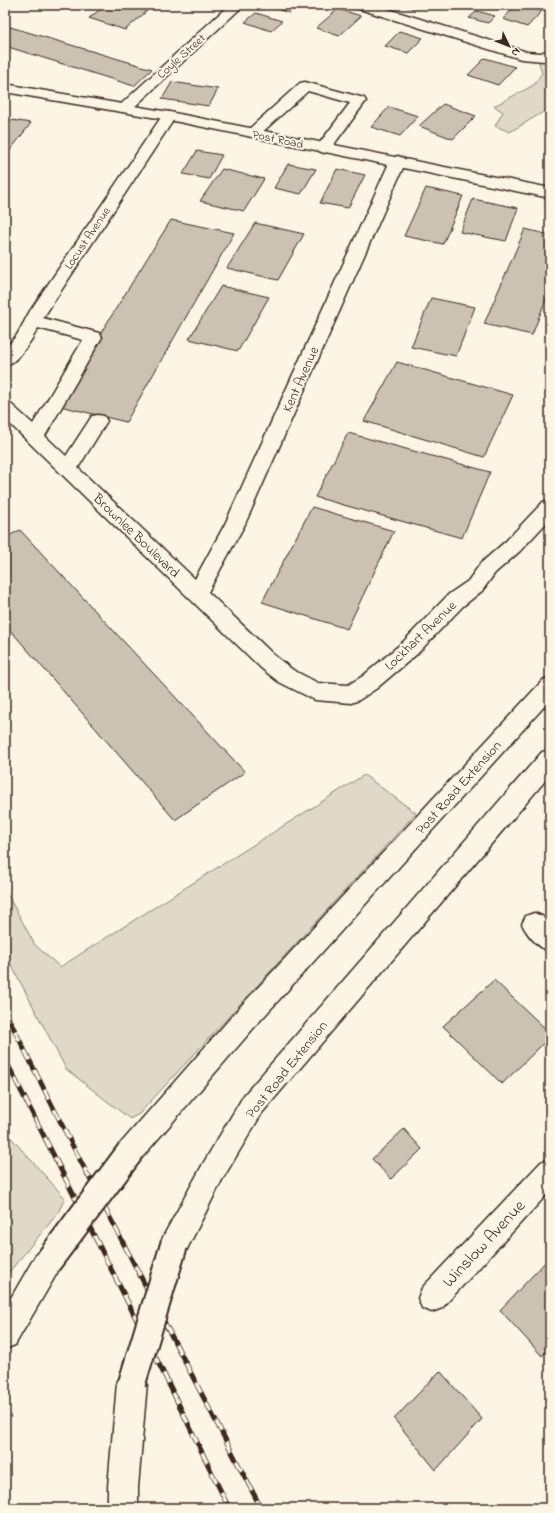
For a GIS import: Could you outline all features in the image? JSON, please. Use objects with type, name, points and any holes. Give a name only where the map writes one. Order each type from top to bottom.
[{"type":"street","name":"Coyle Street","points":[[125,108],[237,5]]},
{"type":"street","points":[[361,5],[526,56],[547,55]]},
{"type":"street","points":[[253,133],[305,86],[359,101],[324,148]]},
{"type":"street","name":"Post Road","points":[[5,88],[168,116],[324,148],[398,161],[550,193]]},
{"type":"street","name":"Locust Avenue","points":[[5,360],[24,338],[33,321],[168,116]]},
{"type":"street","name":"Kent Avenue","points":[[197,593],[235,524],[398,161]]},
{"type":"street","points":[[33,321],[93,337],[72,370],[35,437]]},
{"type":"street","name":"Brownlee Boulevard","points":[[5,408],[268,662]]},
{"type":"street","points":[[68,469],[98,421]]},
{"type":"street","name":"Lockhart Avenue","points":[[268,662],[286,676],[315,692],[351,694],[370,682],[410,648],[456,600],[475,586],[488,568],[513,546],[550,507]]},
{"type":"street","name":"Post Road Extension","points":[[5,1335],[47,1263],[130,1152],[249,1015],[550,686]]},
{"type":"street","name":"Post Road Extension","points":[[123,1508],[123,1487],[132,1383],[174,1245],[213,1170],[253,1104],[550,760]]},
{"type":"street","name":"Winslow Avenue","points":[[432,1298],[550,1171]]},
{"type":"shaded area","points":[[550,54],[550,108],[510,132],[495,126],[503,112],[494,106],[534,85],[542,73],[538,59]]},
{"type":"shaded area","points":[[364,775],[416,813],[139,1114],[130,1119],[66,1069],[5,953],[5,890],[35,945],[60,967]]},
{"type":"shaded area","points":[[5,1131],[65,1198],[58,1213],[5,1277]]},
{"type":"building","points":[[106,5],[127,5],[147,11],[125,30],[89,18]]},
{"type":"building","points":[[297,5],[289,13],[267,6]]},
{"type":"building","points":[[401,5],[420,5],[415,9]]},
{"type":"building","points":[[516,5],[522,5],[542,11],[527,27],[503,19]]},
{"type":"building","points":[[338,9],[361,16],[339,36],[316,28]]},
{"type":"building","points":[[477,11],[495,16],[488,23],[469,18]]},
{"type":"building","points":[[256,13],[282,21],[271,31],[245,22]]},
{"type":"building","points":[[7,26],[152,69],[134,86],[5,46],[5,28]]},
{"type":"building","points":[[400,31],[423,38],[408,53],[385,46]]},
{"type":"building","points":[[485,58],[515,67],[498,85],[468,75]]},
{"type":"building","points":[[172,82],[218,89],[209,106],[162,99]]},
{"type":"building","points":[[443,104],[476,116],[453,139],[419,126]]},
{"type":"building","points":[[389,107],[418,116],[400,136],[371,127]]},
{"type":"building","points":[[5,119],[31,123],[5,157]]},
{"type":"building","points":[[197,151],[222,155],[209,179],[183,174]]},
{"type":"building","points":[[288,164],[316,169],[301,194],[274,188]]},
{"type":"building","points":[[222,169],[264,179],[244,211],[200,201]]},
{"type":"building","points":[[337,169],[365,175],[348,208],[320,203]]},
{"type":"building","points":[[426,188],[463,196],[443,244],[404,236]]},
{"type":"building","points":[[473,199],[518,208],[506,241],[460,232]]},
{"type":"building","points":[[171,220],[234,233],[126,422],[56,405]]},
{"type":"building","points":[[255,223],[304,234],[278,280],[227,268]]},
{"type":"building","points":[[525,229],[550,235],[550,289],[532,335],[484,324]]},
{"type":"building","points":[[221,286],[269,297],[238,351],[189,339]]},
{"type":"building","points":[[431,298],[475,307],[456,356],[411,347]]},
{"type":"building","points":[[397,362],[513,395],[484,457],[364,421]]},
{"type":"building","points":[[348,433],[490,472],[462,538],[315,497]]},
{"type":"building","points":[[312,507],[394,531],[347,629],[262,602]]},
{"type":"building","points":[[20,530],[245,772],[175,820],[5,624],[5,538]]},
{"type":"building","points":[[494,980],[550,1033],[550,1037],[502,1084],[443,1026]]},
{"type":"building","points":[[404,1129],[422,1149],[391,1179],[372,1159]]},
{"type":"building","points":[[550,1257],[550,1347],[542,1356],[500,1310]]},
{"type":"building","points":[[440,1371],[482,1419],[436,1470],[394,1419]]},
{"type":"railway","points":[[5,1011],[66,1133],[261,1508]]},
{"type":"railway","points":[[5,1059],[164,1374],[229,1508]]}]
